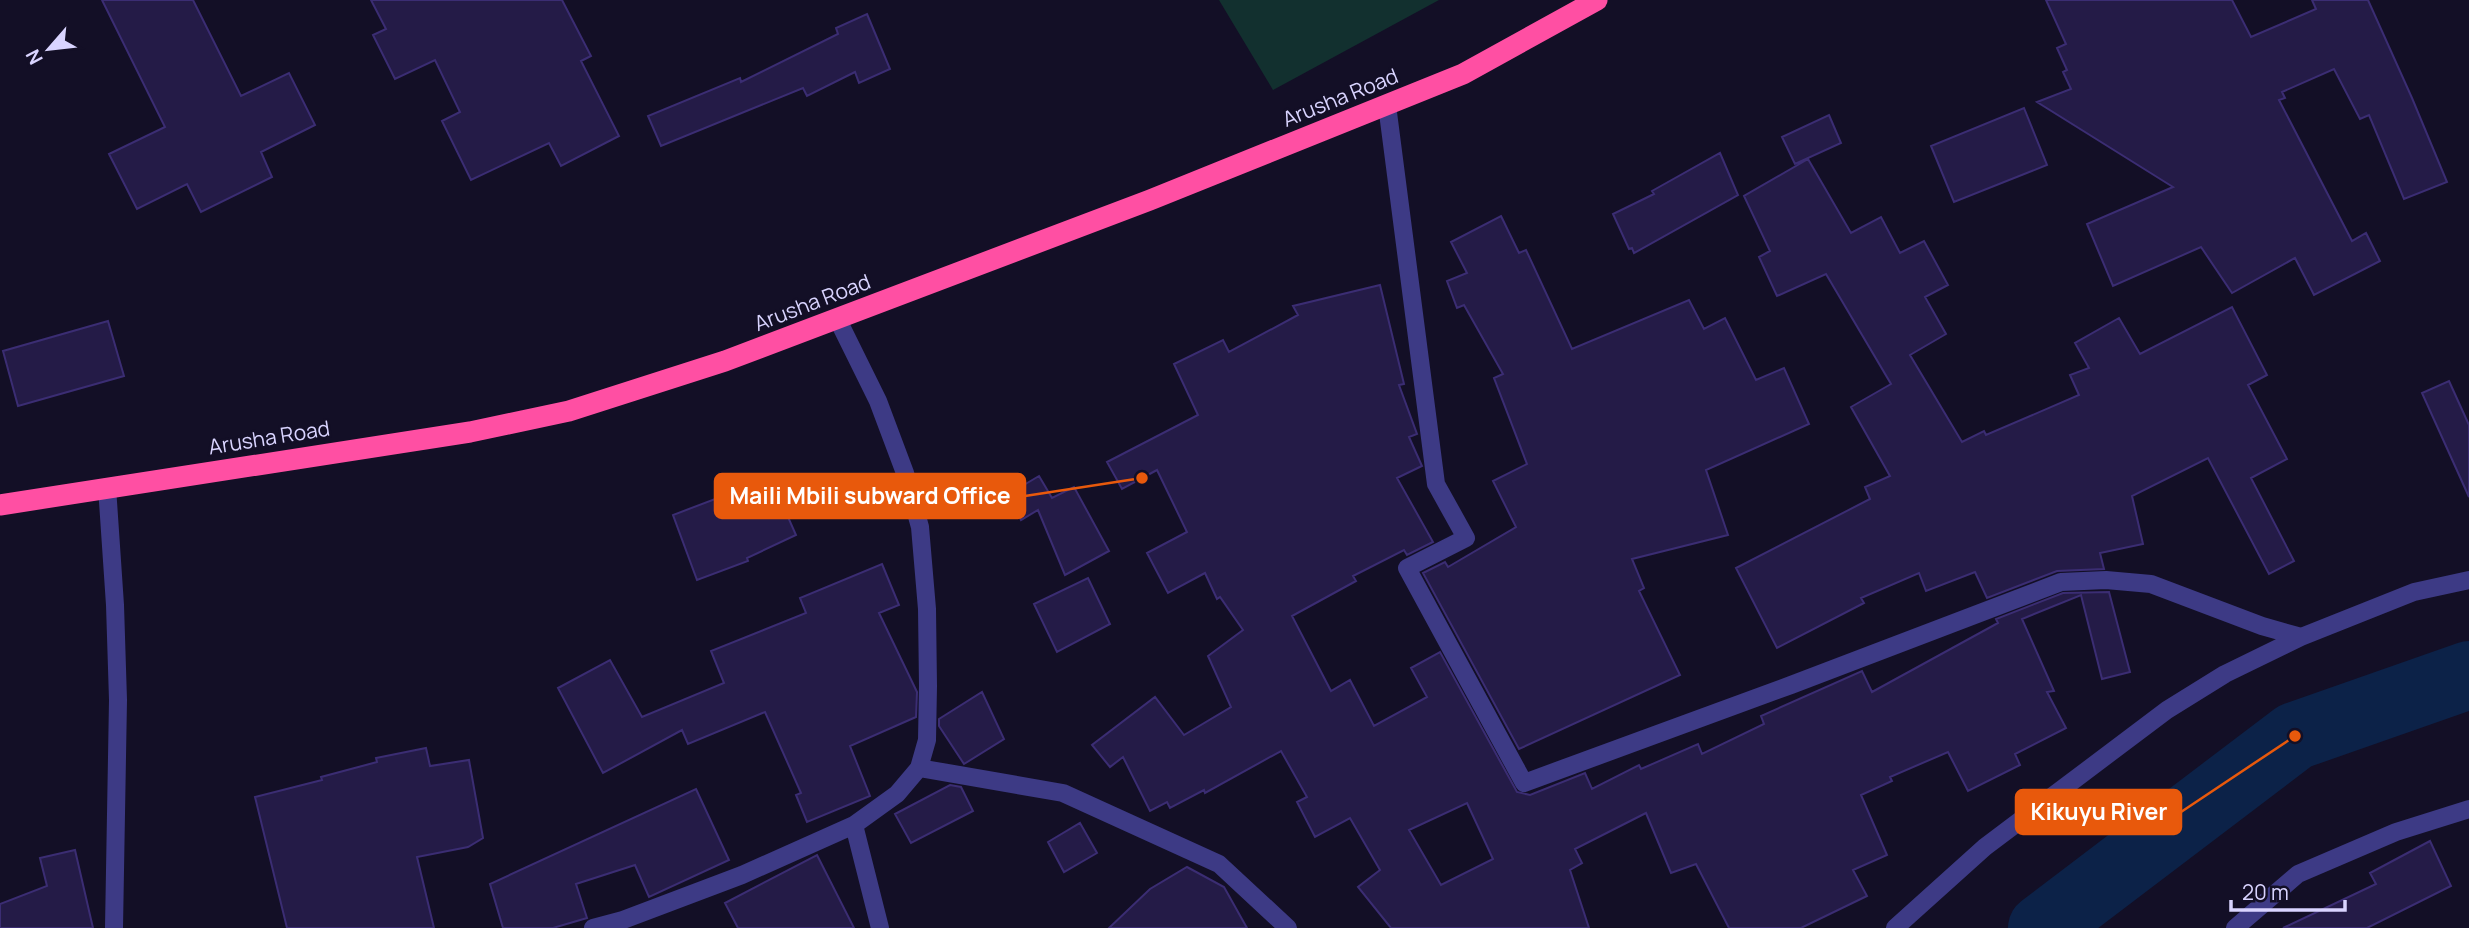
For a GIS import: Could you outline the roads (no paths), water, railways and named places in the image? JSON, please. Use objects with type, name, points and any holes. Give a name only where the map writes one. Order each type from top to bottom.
[{"type":"highway","name":"Arusha Road","points":[[0,505],[470,432],[569,411],[725,361],[1150,200],[1463,74],[1598,0]]},
{"type":"street","points":[[1387,105],[1436,484],[1466,538],[1407,568],[1524,783],[1779,690],[2061,582],[2106,580],[2151,584],[2262,626],[2301,637]]},
{"type":"street","points":[[593,928],[623,920],[742,875],[853,825],[897,794],[919,768],[927,740],[928,686],[927,609],[920,527],[905,473],[878,401],[837,318]]},
{"type":"street","points":[[107,487],[118,700],[114,928]]},
{"type":"street","points":[[1895,928],[1984,846],[2167,710],[2225,674],[2301,637],[2414,592],[2469,580]]},
{"type":"street","points":[[919,768],[1063,793],[1219,864],[1288,928]]},
{"type":"street","points":[[2235,928],[2298,874],[2396,832],[2469,809]]},
{"type":"street","points":[[853,825],[880,928]]},
{"type":"waterway","points":[[2042,928],[2295,736],[2469,675]]},
{"type":"place","name":"Maili Mbili subward Office","points":[[1142,478]]},
{"type":"place","name":"Kikuyu River","points":[[2295,736]]}]
